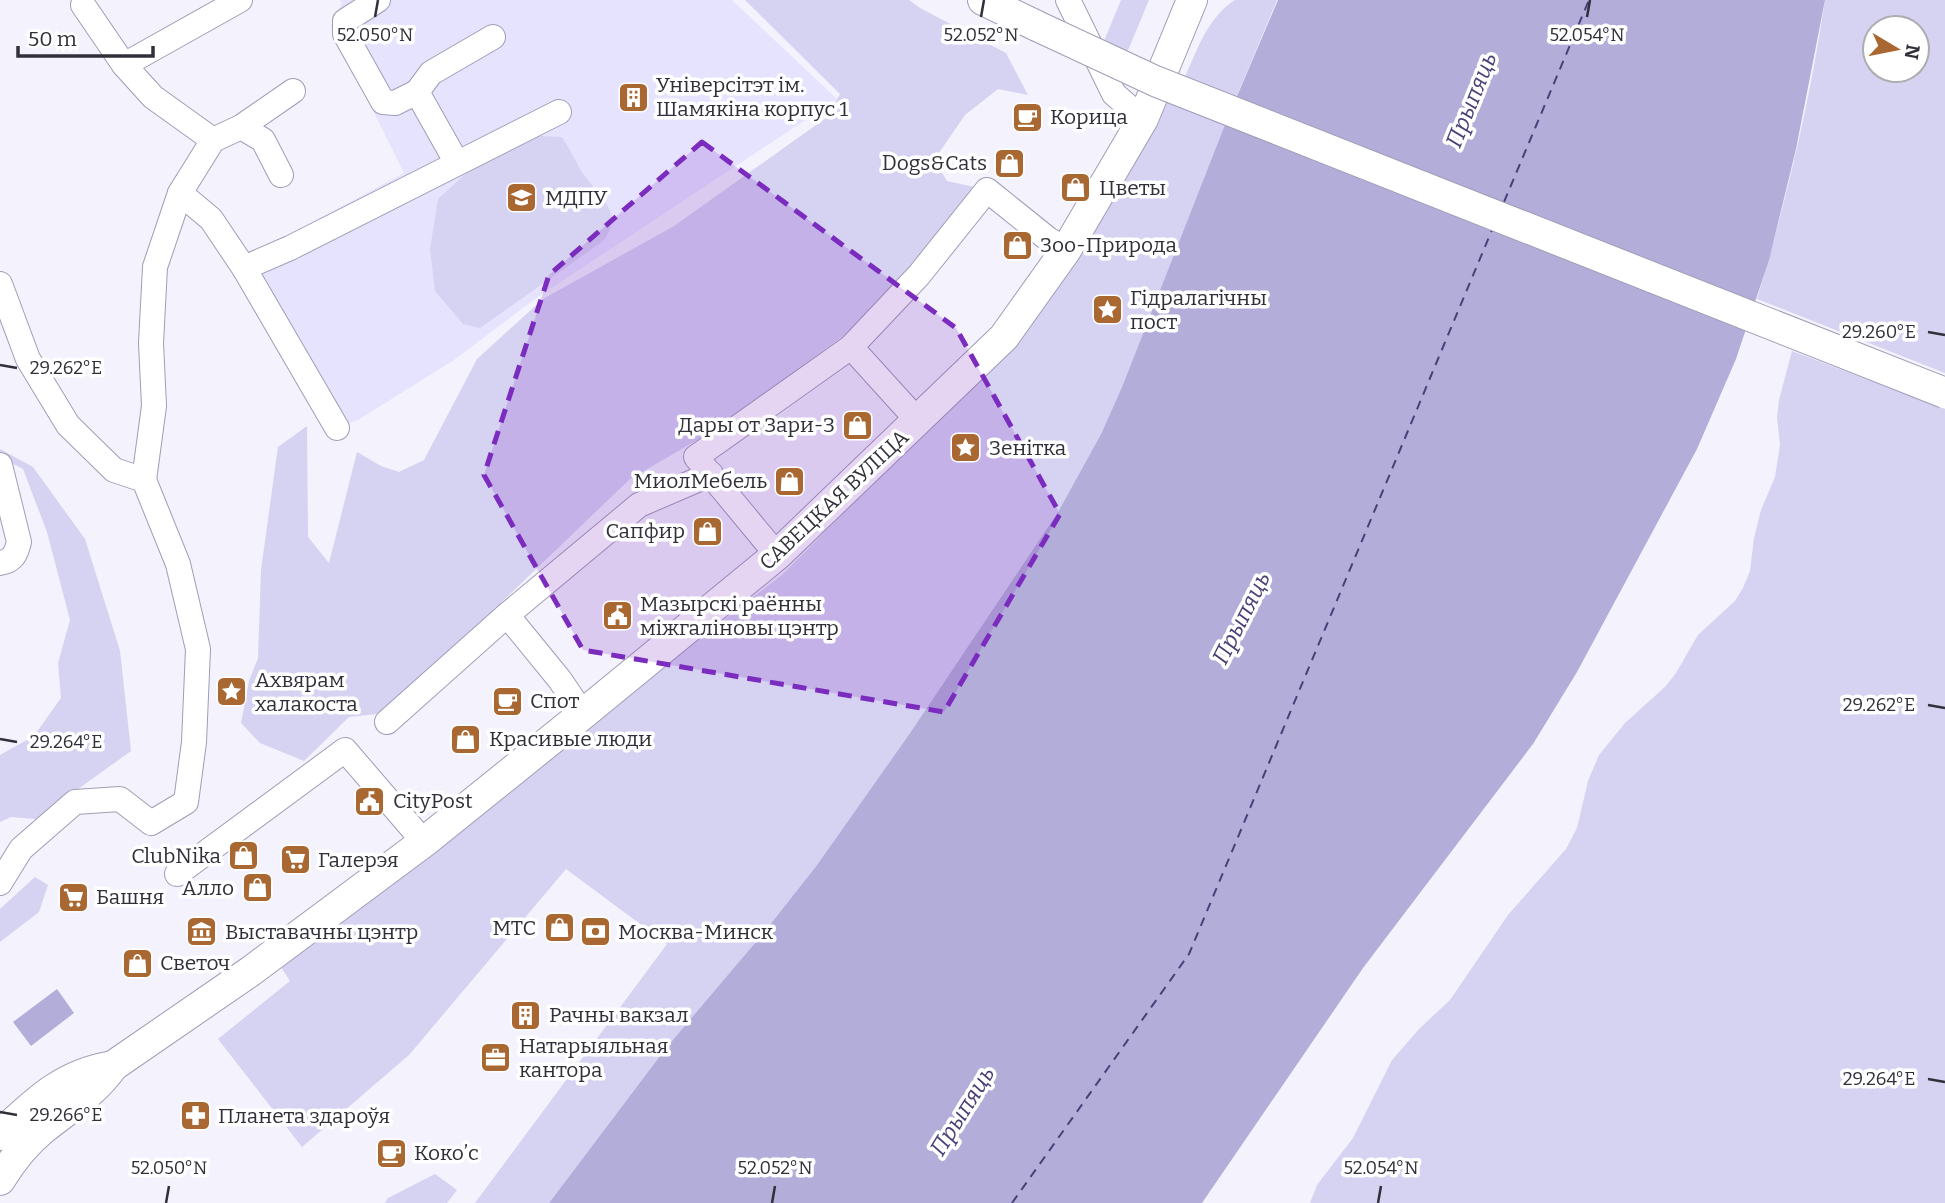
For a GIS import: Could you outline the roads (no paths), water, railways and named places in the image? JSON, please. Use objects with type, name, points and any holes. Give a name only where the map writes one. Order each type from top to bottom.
[{"type":"main road","points":[[983,0],[1155,81],[1945,393]]},
{"type":"main road","name":"САВЕЦКАЯ ВУЛІЦА","points":[[0,1181],[11,1163],[40,1132],[99,1086],[113,1066],[251,971],[424,842],[777,555],[1004,337],[1066,250],[1143,119],[1192,0]]},
{"type":"main road","name":"САВЕЦКАЯ ВУЛІЦА","points":[[0,1135],[27,1110],[68,1079],[89,1070],[113,1066]]},
{"type":"street","points":[[124,65],[240,0]]},
{"type":"street","points":[[378,0],[345,21],[345,34],[383,102],[395,103],[417,92],[431,73],[493,37]]},
{"type":"street","points":[[1072,2],[1114,93],[1143,119]]},
{"type":"street","points":[[83,5],[124,65],[153,97],[213,140]]},
{"type":"street","points":[[0,883],[21,849],[75,802],[120,799],[151,822],[186,802],[194,742],[198,649],[178,564],[144,480],[155,406],[151,343],[155,267],[180,193],[213,140],[241,127],[293,91]]},
{"type":"street","points":[[417,92],[457,163]]},
{"type":"street","points":[[244,268],[290,248],[559,112]]},
{"type":"street","points":[[241,127],[263,140],[281,175]]},
{"type":"street","points":[[777,555],[696,457],[851,346],[919,275],[987,190],[1048,239],[1066,250]]},
{"type":"street","points":[[180,193],[211,219],[244,268],[337,428]]},
{"type":"street","points":[[0,284],[28,359],[68,425],[114,470],[144,480]]},
{"type":"street","points":[[851,346],[918,421]]},
{"type":"street","points":[[0,465],[19,542],[16,553],[9,561],[0,563]]},
{"type":"street","points":[[387,722],[507,615],[639,505],[711,474]]},
{"type":"street","points":[[507,615],[560,680],[583,714]]},
{"type":"street","points":[[177,874],[345,750],[424,842]]},
{"type":"water","name":"Прыпяць","points":[[1278,0],[1825,0],[1796,149],[1769,260],[1736,359],[1697,449],[1577,672],[1533,744],[1363,968],[1202,1203],[549,1203],[666,1048],[817,865],[910,733],[1058,512],[1101,434],[1122,387],[1226,122]]},
{"type":"water","points":[[57,989],[74,1013],[31,1046],[13,1022]]},
{"type":"place","name":"Універсітэт ім. Шамякіна корпус 1","points":[[633,97]]},
{"type":"place","name":"Корица","points":[[1027,117]]},
{"type":"place","name":"Dogs&Cats","points":[[1010,163]]},
{"type":"place","name":"Цветы","points":[[1076,188]]},
{"type":"place","name":"МДПУ","points":[[522,198]]},
{"type":"place","name":"Зоо-Природа","points":[[1017,245]]},
{"type":"place","name":"Гідралагічны пост","points":[[1107,310]]},
{"type":"place","name":"Дары от Зари-3","points":[[858,425]]},
{"type":"place","name":"Зенітка","points":[[966,448]]},
{"type":"place","name":"МиолМебель","points":[[790,481]]},
{"type":"place","name":"Сапфир","points":[[708,531]]},
{"type":"place","name":"Мазырскі раённы міжгаліновы цэнтр","points":[[617,616]]},
{"type":"place","name":"Ахвярам халакоста","points":[[232,692]]},
{"type":"place","name":"Спот","points":[[507,701]]},
{"type":"place","name":"Красивые люди","points":[[466,739]]},
{"type":"place","name":"CityPost","points":[[370,801]]},
{"type":"place","name":"ClubNika","points":[[244,856]]},
{"type":"place","name":"Галерэя","points":[[295,860]]},
{"type":"place","name":"Алло","points":[[257,888]]},
{"type":"place","name":"Башня","points":[[73,897]]},
{"type":"place","name":"МТС","points":[[559,928]]},
{"type":"place","name":"Выставачны цэнтр","points":[[202,932]]},
{"type":"place","name":"Москва-Минск","points":[[595,932]]},
{"type":"place","name":"Светоч","points":[[137,963]]},
{"type":"place","name":"Рачны вакзал","points":[[526,1015]]},
{"type":"place","name":"Натарыяльная кантора","points":[[496,1058]]},
{"type":"place","name":"Планета здароўя","points":[[195,1116]]},
{"type":"place","name":"Кокоʼс","points":[[391,1153]]}]
